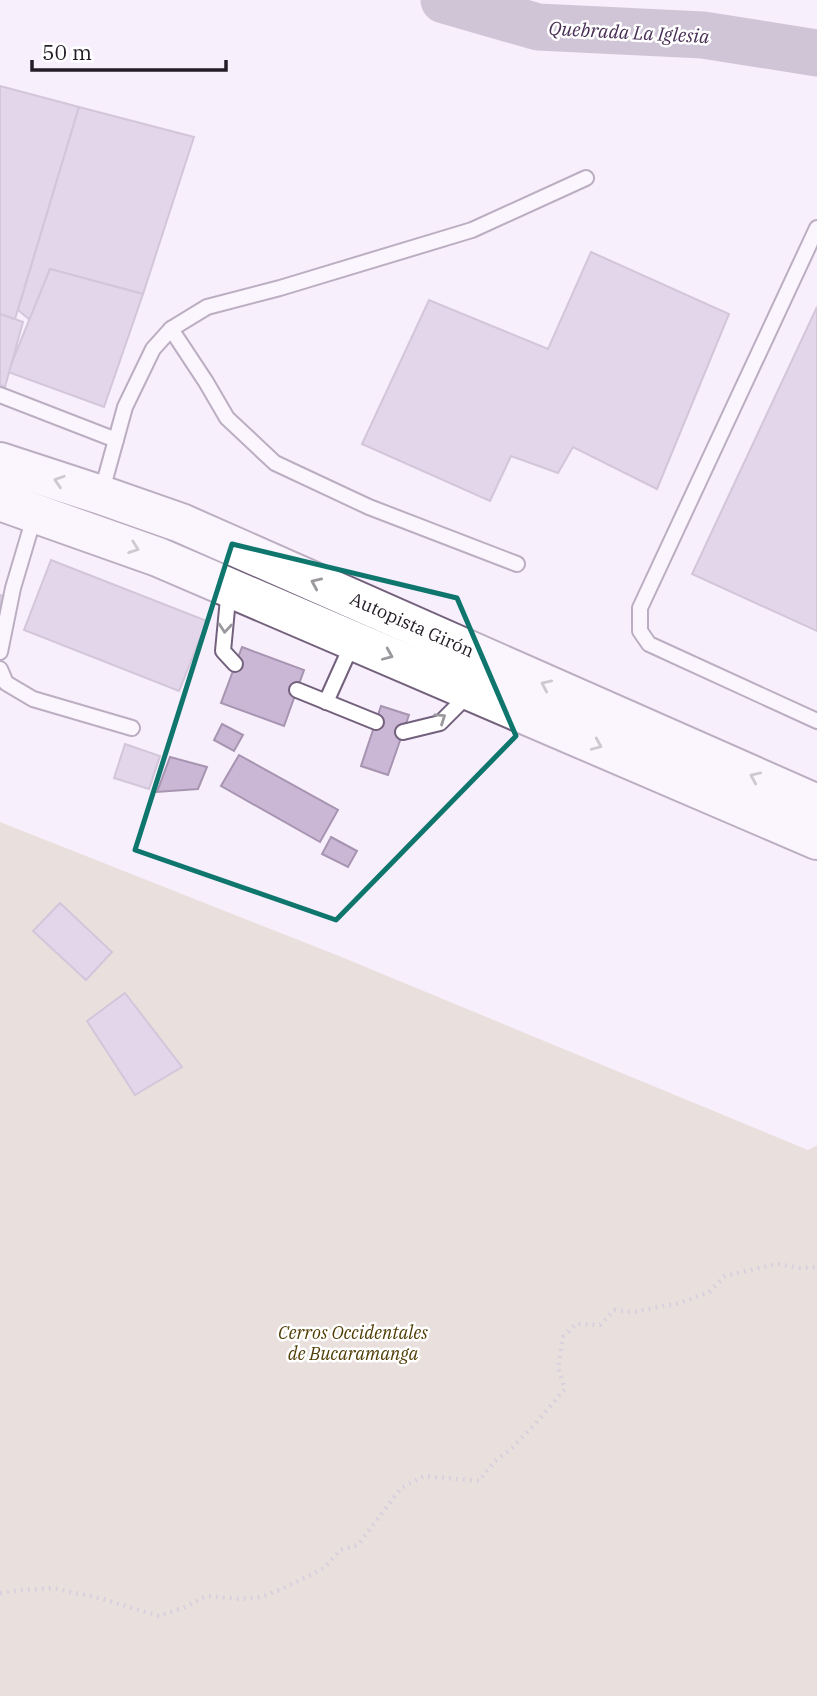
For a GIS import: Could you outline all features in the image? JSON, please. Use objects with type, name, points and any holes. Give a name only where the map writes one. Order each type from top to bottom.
[{"type":"highway","name":"Autopista Girón","points":[[0,463],[181,523],[817,804]]},
{"type":"highway","name":"Autopista Girón","points":[[18,506],[158,556],[817,840]]},
{"type":"lane","points":[[101,495],[125,407],[153,349],[172,329],[207,307],[472,230],[586,178]]},
{"type":"lane","points":[[817,228],[640,608],[640,631],[649,644],[817,721]]},
{"type":"lane","points":[[172,329],[227,418],[275,463],[369,508],[517,564]]},
{"type":"lane","points":[[0,395],[116,440]]},
{"type":"lane","points":[[0,652],[13,588],[18,506]]},
{"type":"lane","points":[[229,587],[223,651],[235,664]]},
{"type":"lane","points":[[327,702],[353,640]]},
{"type":"lane","points":[[0,669],[6,683],[33,699],[132,727]]},
{"type":"lane","points":[[297,690],[376,722]]},
{"type":"lane","points":[[403,732],[440,723],[472,691]]},
{"type":"path","points":[[0,1593],[53,1588],[159,1616],[206,1596],[240,1599],[261,1597],[282,1589],[324,1568],[340,1550],[358,1545],[401,1488],[424,1476],[479,1482],[495,1461],[512,1448],[565,1389],[558,1368],[563,1337],[576,1324],[600,1325],[614,1310],[633,1312],[680,1303],[709,1292],[725,1276],[777,1264],[800,1268],[817,1267]]},
{"type":"highlighted area","points":[[232,544],[457,598],[516,736],[336,920],[135,850]]},
{"type":"green space","name":"Cerros Occidentales de Bucaramanga","points":[[0,822],[339,956],[808,1150],[817,1145],[817,1696],[0,1696]]},
{"type":"building","points":[[0,86],[79,107],[15,319],[0,314]]},
{"type":"building","points":[[79,107],[194,137],[143,294],[50,269],[30,320],[18,310]]},
{"type":"building","points":[[591,252],[729,314],[657,489],[573,447],[558,473],[511,456],[490,501],[362,444],[429,300],[548,349]]},
{"type":"building","points":[[50,269],[143,294],[104,407],[8,372]]},
{"type":"building","points":[[817,307],[817,631],[692,574]]},
{"type":"building","points":[[0,314],[23,322],[5,387],[0,385]]},
{"type":"building","points":[[51,560],[207,621],[179,691],[24,630]]},
{"type":"building","points":[[0,595],[9,598],[0,622]]},
{"type":"building","points":[[242,647],[304,670],[284,726],[221,703]]},
{"type":"building","points":[[381,706],[409,715],[388,775],[361,766]]},
{"type":"building","points":[[222,724],[243,735],[234,751],[214,740]]},
{"type":"building","points":[[125,744],[160,756],[149,789],[114,778]]},
{"type":"building","points":[[239,755],[338,810],[320,842],[221,786]]},
{"type":"building","points":[[170,757],[207,767],[198,789],[157,792]]},
{"type":"building","points":[[331,837],[357,851],[348,867],[322,854]]},
{"type":"building","points":[[60,903],[112,952],[86,980],[33,931]]},
{"type":"building","points":[[125,993],[182,1067],[135,1095],[87,1021]]},
{"type":"waterway","name":"Quebrada La Iglesia","points":[[444,0],[538,27],[703,35],[817,53]]}]
